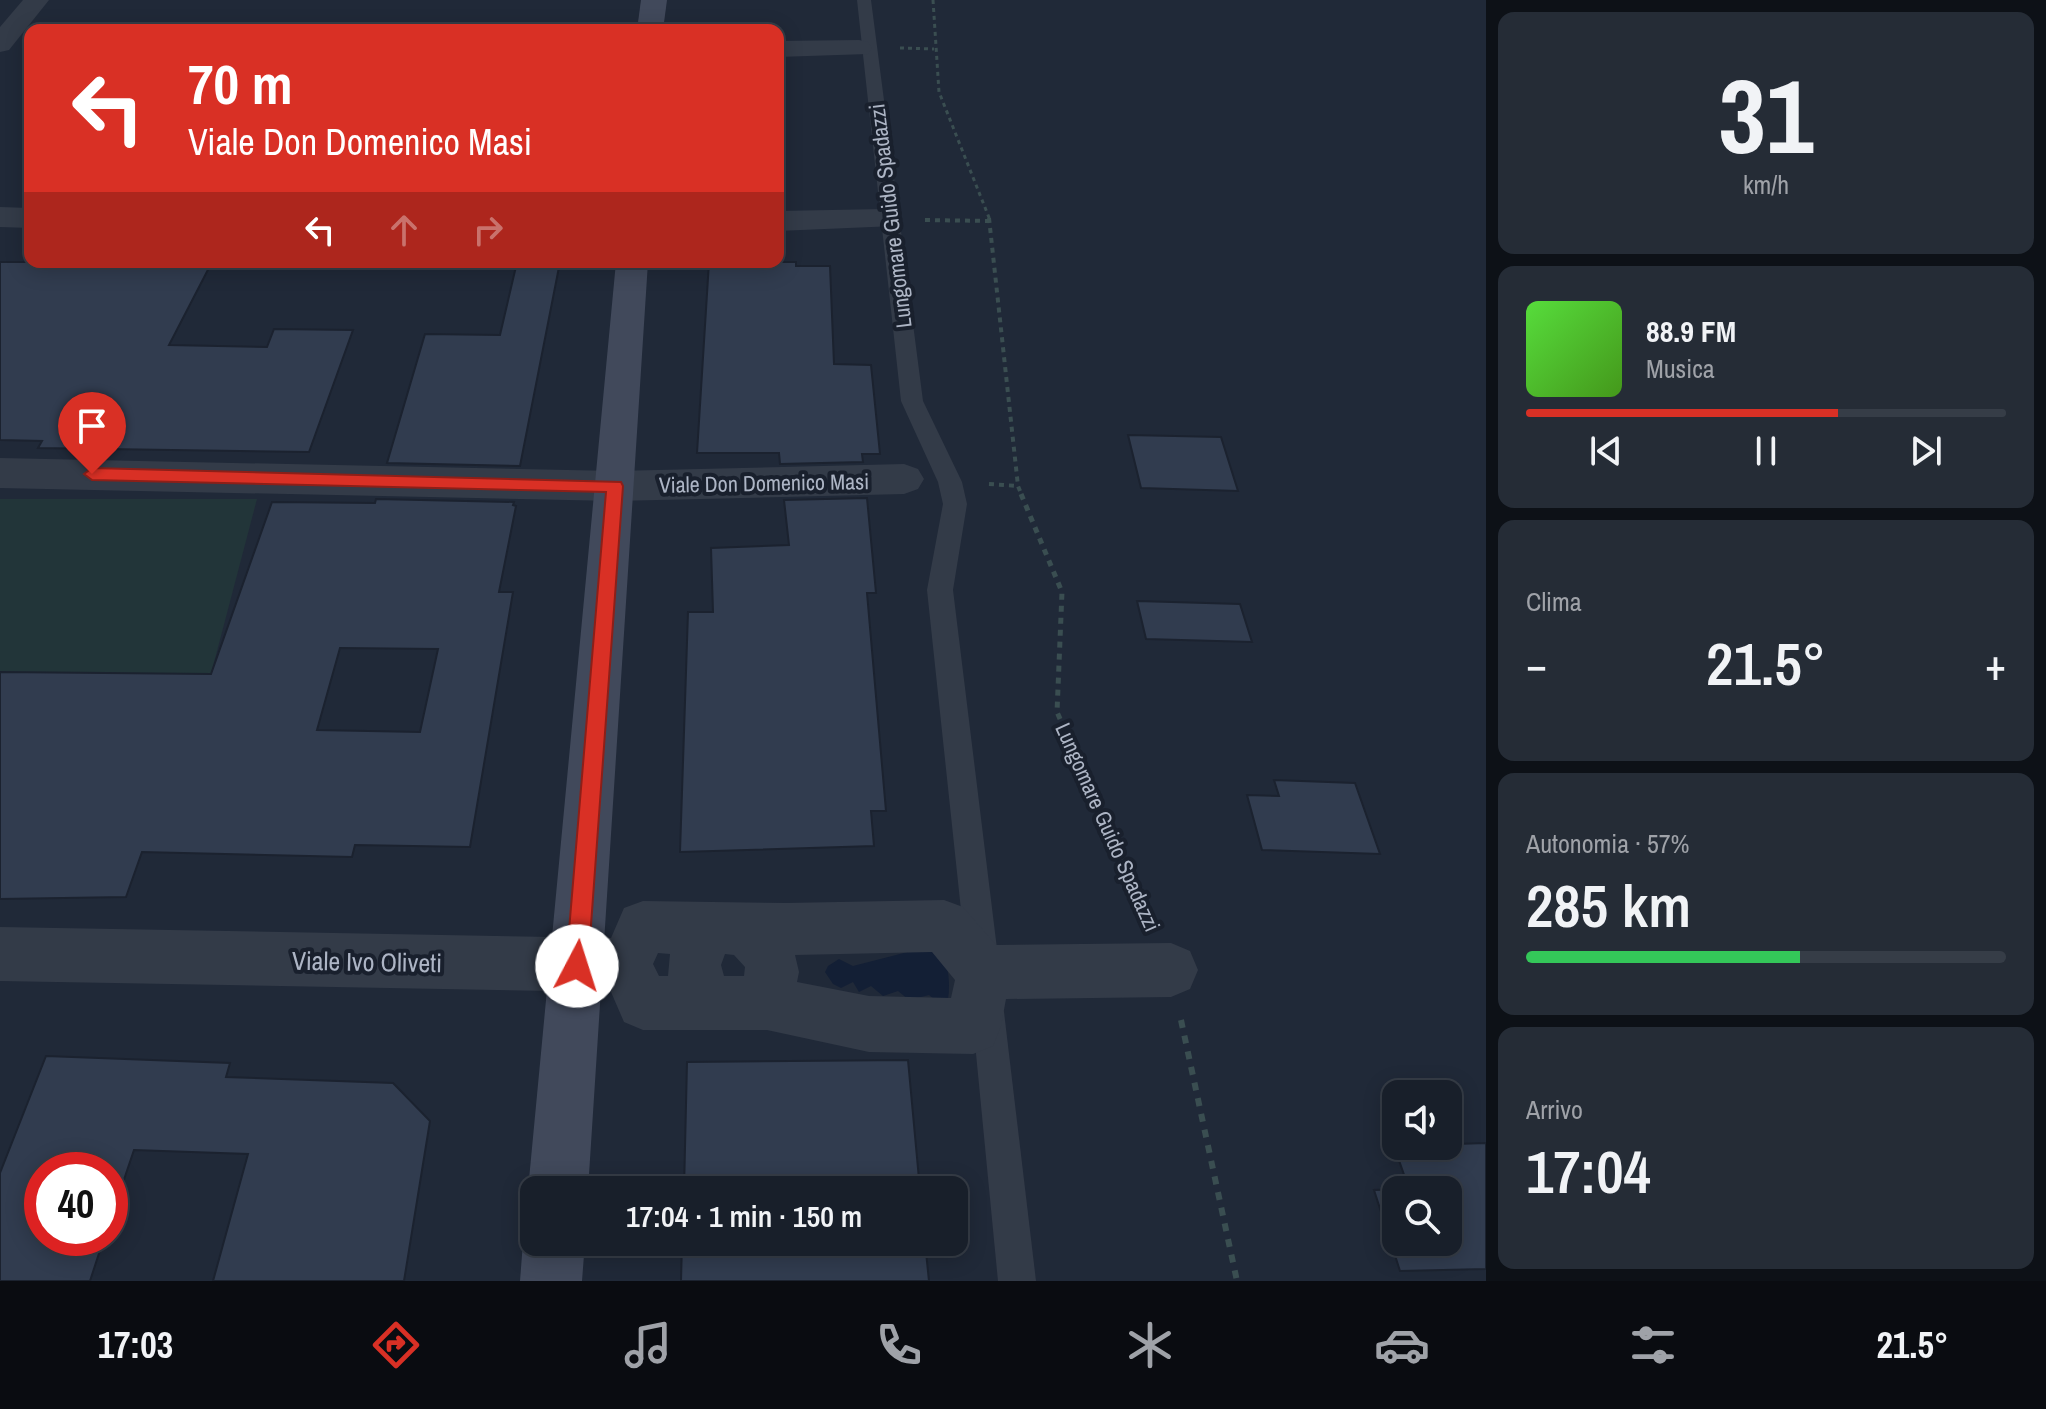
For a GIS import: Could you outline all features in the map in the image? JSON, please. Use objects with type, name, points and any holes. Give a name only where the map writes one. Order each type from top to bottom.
[{"type":"street","points":[[0,45],[36,0]]},
{"type":"street","points":[[651,24],[654,0]]},
{"type":"street","points":[[0,45],[24,46]]},
{"type":"street","points":[[784,49],[859,48]]},
{"type":"street","points":[[0,217],[24,218]]},
{"type":"street","points":[[784,221],[887,220]]},
{"type":"street","points":[[561,1176],[601,966],[615,486],[632,268]]},
{"type":"street","name":"Viale Don Domenico Masi","points":[[0,473],[615,486],[904,479]]},
{"type":"street","points":[[601,966],[643,927],[944,926],[984,972],[1171,970]]},
{"type":"street","points":[[729,928],[765,947],[773,964],[770,985],[734,1003],[697,987],[692,963],[698,946],[729,928]]},
{"type":"street","name":"Viale Ivo Oliveti","points":[[0,954],[601,966]]},
{"type":"street","points":[[601,966],[643,1003],[734,1003],[869,1024],[973,1026],[984,972]]},
{"type":"street","points":[[551,1281],[553,1256]]},
{"type":"lane","name":"Lungomare Guido Spadazzi","points":[[864,0],[887,220],[912,401],[950,482],[955,504],[940,590],[1017,1281]]},
{"type":"path","name":"Lungomare Guido Spadazzi","points":[[933,0],[939,92],[990,221],[1018,486],[1062,592],[1057,712],[1171,970],[1237,1281]]},
{"type":"path","points":[[887,220],[990,221]]},
{"type":"green space","points":[[0,499],[257,499],[211,674],[0,672]]},
{"type":"water","points":[[939,944],[948,976],[946,1009],[929,995],[909,1000],[898,991],[883,996],[871,986],[859,992],[853,982],[841,988],[833,984],[825,972],[839,959],[853,966]]},
{"type":"building","points":[[0,262],[24,262],[24,268],[209,268],[169,345],[267,347],[274,329],[353,330],[309,452],[38,448],[42,441],[0,440]]},
{"type":"building","points":[[784,262],[796,262],[796,266],[830,266],[834,364],[871,365],[880,454],[862,454],[863,462],[780,464],[779,453],[697,453],[709,268],[784,268]]},
{"type":"building","points":[[516,268],[559,268],[520,466],[387,463],[425,334],[500,335]]},
{"type":"building","points":[[1128,435],[1221,437],[1238,491],[1141,488]]},
{"type":"building","points":[[867,498],[876,593],[867,593],[886,811],[871,811],[874,846],[680,852],[688,612],[713,612],[711,548],[789,545],[784,500]]},
{"type":"building","points":[[376,499],[514,502],[516,506],[499,592],[513,592],[470,847],[355,845],[352,857],[142,852],[126,897],[0,899],[0,672],[211,674],[272,502],[375,503]],"holes":[[[340,648],[438,649],[420,732],[317,730]]]},
{"type":"building","points":[[1137,601],[1240,604],[1252,642],[1146,639]]},
{"type":"building","points":[[1274,780],[1355,783],[1380,854],[1262,850],[1247,795],[1279,796]]},
{"type":"building","points":[[46,1056],[230,1063],[226,1077],[393,1083],[430,1121],[404,1281],[213,1281],[248,1154],[134,1150],[128,1168],[128,1152],[24,1152],[24,1256],[98,1256],[90,1281],[0,1281],[0,1173]]},
{"type":"building","points":[[908,1060],[919,1176],[684,1176],[687,1062]]},
{"type":"building","points":[[1486,1143],[1486,1269],[1400,1271],[1395,1256],[1462,1256],[1462,1176],[1404,1176],[1399,1160],[1462,1160],[1462,1144]]},
{"type":"building","points":[[1374,1190],[1382,1190],[1382,1215]]},
{"type":"building","points":[[682,1256],[926,1256],[929,1281],[681,1281]]},
{"type":"route","points":[[92,474],[615,486],[577,966]]}]
